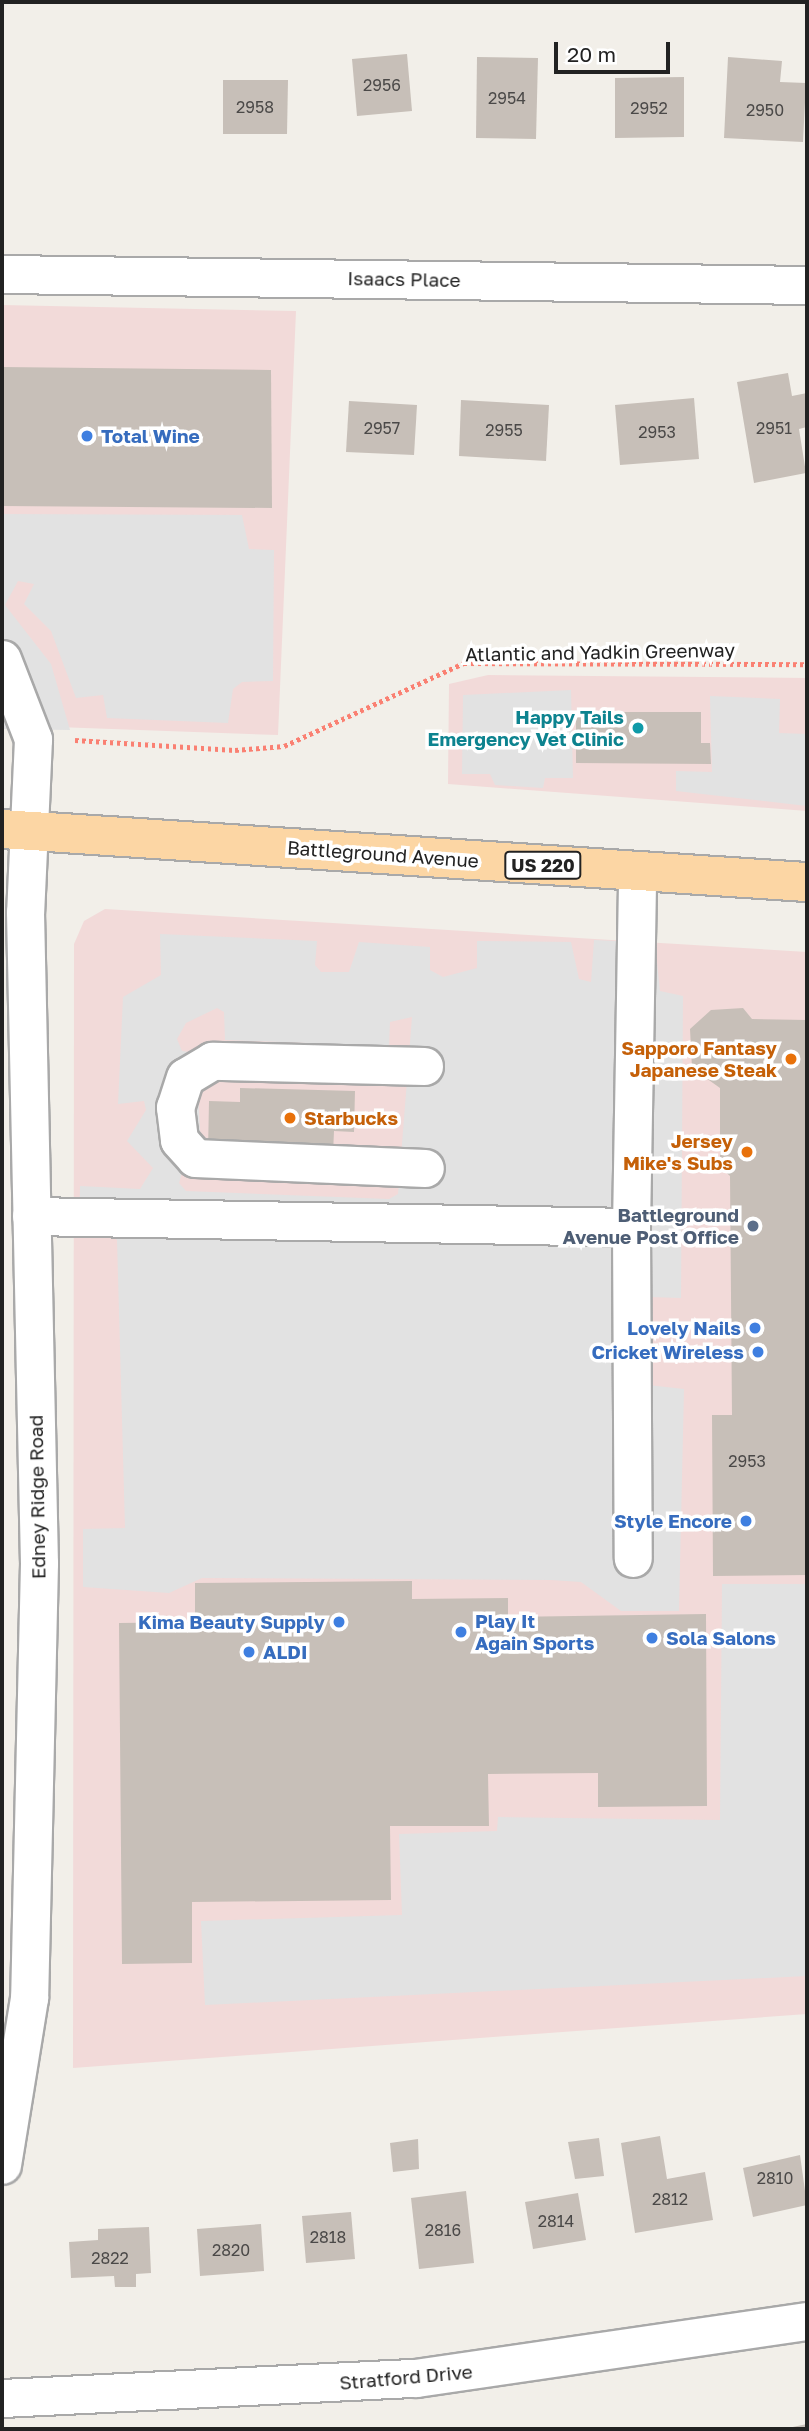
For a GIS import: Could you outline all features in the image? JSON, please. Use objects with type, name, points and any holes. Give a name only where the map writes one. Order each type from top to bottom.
[{"type":"main road","name":"Battleground Avenue","points":[[17,828],[807,882]]},
{"type":"street","name":"Isaacs Place","points":[[2,274],[807,285]]},
{"type":"street","name":"Edney Ridge Road","points":[[2,659],[33,739],[17,828],[24,912],[39,1563],[32,1944],[26,2024],[2,2165]]},
{"type":"street","points":[[633,1558],[631,1227],[637,872]]},
{"type":"street","points":[[424,1066],[212,1061],[185,1077],[175,1107],[179,1140],[195,1158],[425,1168]]},
{"type":"street","points":[[31,1216],[631,1227]]},
{"type":"street","name":"Stratford Drive","points":[[2,2398],[416,2378],[807,2322]]},
{"type":"path","name":"Atlantic and Yadkin Greenway","points":[[75,740],[235,750],[284,746],[464,663],[807,664]]},
{"type":"shaded area","points":[[2,305],[296,311],[278,735],[2,725]]},
{"type":"shaded area","points":[[2,514],[242,515],[249,549],[274,550],[273,681],[242,682],[233,689],[228,723],[107,718],[103,695],[76,698],[51,631],[24,604],[34,584],[18,581],[5,605],[51,664],[70,730],[2,729]]},
{"type":"shaded area","points":[[488,675],[807,678],[807,811],[448,784],[449,684]]},
{"type":"shaded area","points":[[571,690],[573,778],[545,778],[543,788],[495,785],[490,774],[462,774],[463,695]]},
{"type":"shaded area","points":[[710,696],[780,699],[779,733],[807,734],[807,806],[676,791],[676,771],[712,772]]},
{"type":"shaded area","points":[[105,909],[807,952],[807,2014],[73,2068],[74,944],[84,921]]},
{"type":"shaded area","points":[[160,934],[317,941],[315,965],[321,972],[349,972],[359,942],[430,947],[430,970],[443,977],[477,968],[477,941],[571,942],[579,979],[591,982],[594,940],[655,943],[660,991],[683,996],[681,1298],[650,1297],[648,1385],[684,1389],[679,1611],[621,1611],[581,1582],[551,1580],[202,1578],[169,1593],[83,1587],[83,1529],[125,1528],[117,1240],[111,1234],[79,1235],[80,1186],[140,1189],[153,1168],[127,1141],[146,1110],[144,1101],[118,1104],[123,997],[161,975]],"holes":[[[217,1008],[224,1012],[225,1040],[389,1046],[390,1022],[412,1017],[398,1194],[389,1199],[186,1191],[179,1183],[183,1169],[202,1169],[196,1053],[182,1051],[177,1039],[186,1023]]]},
{"type":"shaded area","points":[[722,1584],[807,1584],[807,1976],[205,2005],[201,1921],[402,1915],[399,1834],[497,1831],[498,1817],[720,1820]]},
{"type":"building","points":[[407,54],[412,111],[357,116],[352,59]]},
{"type":"building","points":[[477,57],[538,58],[536,139],[476,138]]},
{"type":"building","points":[[728,57],[782,61],[780,82],[806,83],[803,142],[724,138]]},
{"type":"building","points":[[684,77],[684,137],[615,138],[615,78]]},
{"type":"building","points":[[223,80],[288,80],[287,134],[223,134]]},
{"type":"building","points":[[2,367],[271,370],[272,508],[2,506]]},
{"type":"building","points":[[788,373],[792,396],[807,393],[807,427],[799,429],[806,473],[754,483],[737,382]]},
{"type":"building","points":[[694,398],[699,459],[620,465],[615,405]]},
{"type":"building","points":[[461,400],[549,405],[546,461],[459,456]]},
{"type":"building","points":[[349,401],[417,405],[414,455],[346,452]]},
{"type":"building","name":"Happy Tails Emergency Vet Clinic","points":[[576,712],[701,712],[701,743],[710,743],[711,764],[576,763]]},
{"type":"building","points":[[743,1008],[752,1019],[807,1020],[807,1575],[713,1576],[712,1415],[732,1415],[730,1176],[720,1167],[720,1088],[692,1068],[690,1029],[711,1010]]},
{"type":"building","points":[[240,1088],[355,1091],[354,1132],[334,1131],[333,1154],[208,1151],[209,1101],[240,1102]]},
{"type":"building","points":[[412,1581],[412,1599],[508,1598],[508,1617],[706,1614],[707,1806],[598,1807],[598,1773],[488,1774],[489,1826],[390,1826],[391,1900],[192,1902],[192,1963],[122,1964],[119,1623],[195,1622],[195,1583]]},
{"type":"building","points":[[660,2136],[667,2179],[705,2172],[713,2220],[635,2233],[621,2143]]},
{"type":"building","points":[[599,2138],[604,2176],[575,2179],[568,2142]]},
{"type":"building","points":[[418,2139],[419,2169],[393,2172],[390,2143]]},
{"type":"building","points":[[800,2155],[807,2205],[753,2217],[743,2168]]},
{"type":"building","points":[[466,2191],[474,2263],[419,2269],[411,2198]]},
{"type":"building","points":[[578,2193],[586,2240],[533,2249],[525,2202]]},
{"type":"building","points":[[351,2212],[355,2259],[306,2263],[302,2216]]},
{"type":"building","points":[[261,2224],[264,2271],[200,2276],[197,2229]]},
{"type":"building","points":[[149,2227],[151,2273],[136,2274],[136,2287],[115,2287],[114,2276],[71,2278],[69,2242],[98,2240],[98,2229]]},
{"type":"building","points":[[807,2424],[807,2429],[788,2429],[788,2428]]},
{"type":"place","name":"Total Wine","points":[[87,436]]},
{"type":"place","name":"Happy Tails Emergency Vet Clinic","points":[[638,728]]},
{"type":"place","name":"Sapporo Fantasy Japanese Steak","points":[[791,1059]]},
{"type":"place","name":"Starbucks","points":[[290,1118]]},
{"type":"place","name":"Jersey Mike's Subs","points":[[747,1152]]},
{"type":"place","name":"Battleground Avenue Post Office","points":[[753,1226]]},
{"type":"place","name":"Lovely Nails","points":[[755,1328]]},
{"type":"place","name":"Cricket Wireless","points":[[758,1352]]},
{"type":"place","name":"Style Encore","points":[[746,1521]]},
{"type":"place","name":"Kima Beauty Supply","points":[[339,1622]]},
{"type":"place","name":"Play It Again Sports","points":[[461,1632]]},
{"type":"place","name":"Sola Salons","points":[[652,1638]]},
{"type":"place","name":"ALDI","points":[[249,1652]]}]
